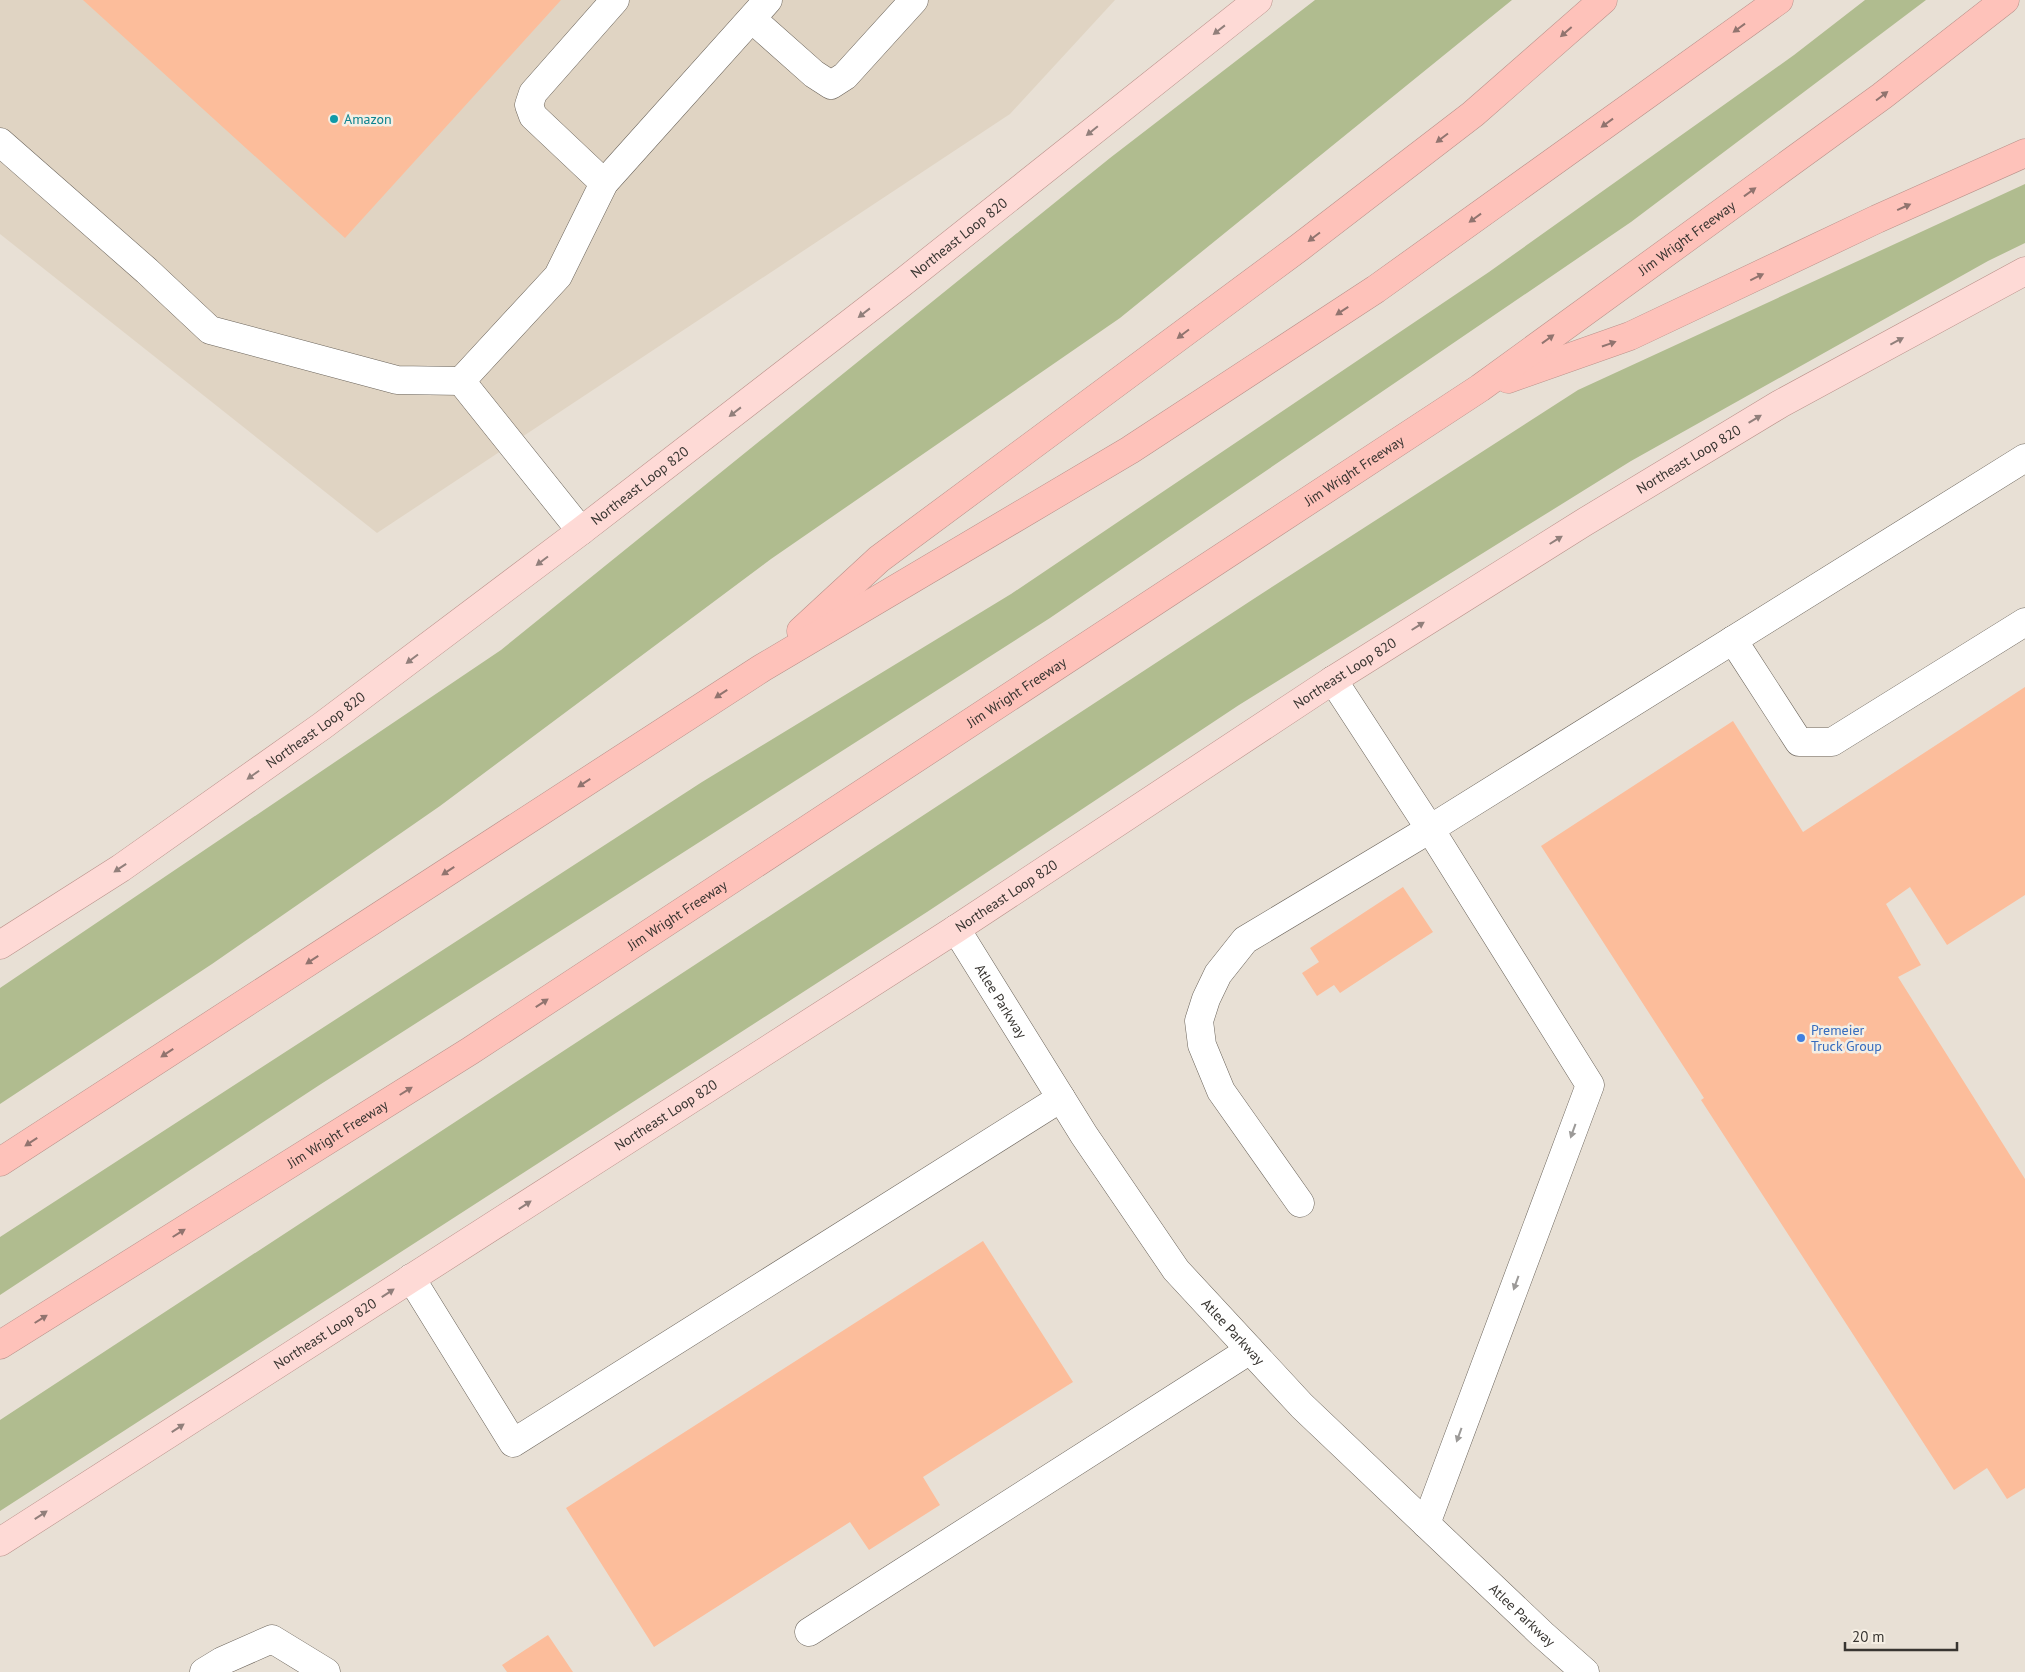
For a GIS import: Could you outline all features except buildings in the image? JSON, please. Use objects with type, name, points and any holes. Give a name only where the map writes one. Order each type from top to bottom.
[{"type":"highway","points":[[762,668],[879,559],[1300,247],[1466,120],[1603,0]]},
{"type":"highway","points":[[0,1162],[762,668],[1163,429],[1376,289],[1779,0]]},
{"type":"highway","name":"Jim Wright Freeway","points":[[0,1345],[470,1051],[1480,388],[1882,96],[2005,0]]},
{"type":"highway","points":[[1480,388],[1630,336],[1710,300],[1877,219],[2025,153]]},
{"type":"main road","name":"Northeast Loop 820","points":[[0,946],[121,868],[322,726],[581,531],[894,289],[1258,0]]},
{"type":"main road","name":"Northeast Loop 820","points":[[0,1542],[956,929],[1333,680],[1583,523],[1780,404],[2025,271]]},
{"type":"street","points":[[604,183],[533,116],[529,105],[533,93],[615,0]]},
{"type":"street","points":[[0,142],[210,330],[397,380],[462,381],[558,276],[604,183],[760,9],[814,74],[830,85],[845,76],[914,0]]},
{"type":"street","points":[[462,381],[581,531]]},
{"type":"street","points":[[1300,1203],[1221,1091],[1202,1045],[1199,1021],[1206,999],[1218,974],[1246,940],[1430,829],[2025,458]]},
{"type":"street","points":[[1733,640],[1799,742],[1832,742],[2025,622]]},
{"type":"street","points":[[1333,680],[1430,829],[1590,1085],[1426,1524]]},
{"type":"street","name":"Atlee Parkway","points":[[956,929],[1061,1098],[1176,1270],[1302,1406],[1585,1672]]},
{"type":"street","points":[[411,1278],[513,1443],[1061,1098]]},
{"type":"street","points":[[809,1632],[1250,1350]]},
{"type":"street","points":[[204,1672],[222,1661],[272,1639],[326,1672]]},
{"type":"shaded area","points":[[0,0],[1115,0],[1010,114],[377,533],[0,234]]},
{"type":"green space","points":[[1315,0],[1512,0],[1120,318],[771,559],[440,806],[212,964],[0,1104],[0,988],[501,650],[1110,158]]},
{"type":"green space","points":[[1865,0],[1926,0],[1631,222],[1050,618],[321,1084],[0,1295],[0,1237],[702,782],[1011,594],[1489,272],[1794,55]]},
{"type":"green space","points":[[2025,184],[2025,243],[1988,261],[1631,461],[1239,705],[927,912],[0,1511],[0,1420],[1255,598],[1578,390]]},
{"type":"place","name":"Amazon","points":[[334,119]]},
{"type":"place","name":"Premeier Truck Group","points":[[1801,1038]]}]
